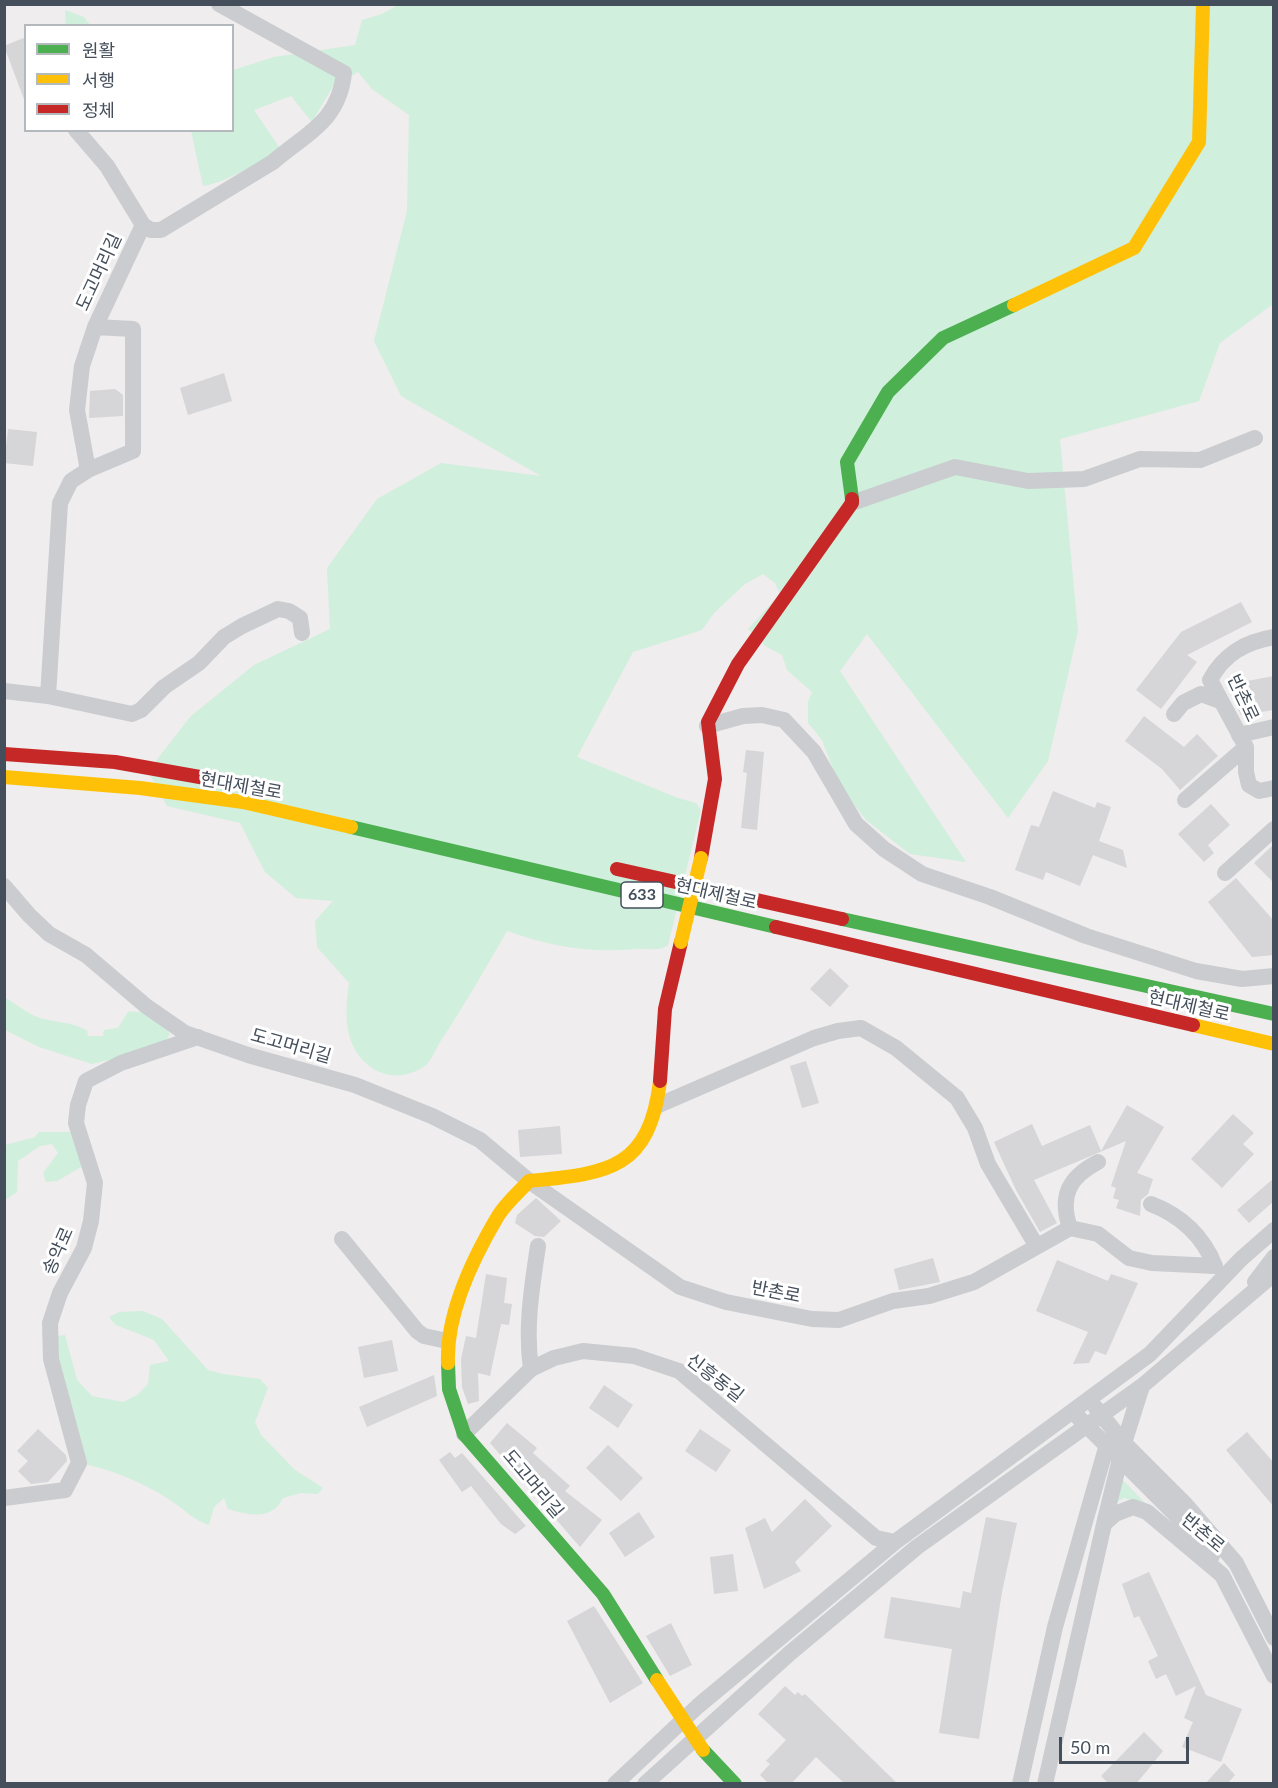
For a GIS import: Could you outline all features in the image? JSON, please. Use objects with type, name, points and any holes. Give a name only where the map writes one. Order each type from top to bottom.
[{"type":"main road","points":[[529,1181],[591,1174],[612,1168],[630,1156],[643,1140],[659,1105],[665,1008],[701,858],[715,779],[706,726],[738,664],[852,503],[847,462],[888,392],[943,338],[1134,248],[1199,142],[1203,4]]},
{"type":"main road","points":[[4,744],[115,762]]},
{"type":"main road","name":"현대제철로","points":[[4,754],[115,762],[228,782]]},
{"type":"main road","name":"현대제철로","points":[[4,777],[149,789],[254,805],[1274,1044]]},
{"type":"main road","points":[[4,790],[149,789]]},
{"type":"main road","name":"현대제철로","points":[[609,867],[1274,1014]]},
{"type":"main road","name":"도고머리길","points":[[529,1181],[499,1214],[460,1293],[447,1341],[449,1389],[464,1434],[603,1594],[703,1750],[735,1784]]},
{"type":"street","points":[[143,225],[151,230],[161,230],[172,225],[273,162],[314,133],[333,108],[343,86],[344,74],[219,4]]},
{"type":"street","name":"도고머리길","points":[[78,132],[107,166],[143,225],[95,327],[133,329],[133,451],[88,470]]},
{"type":"street","points":[[48,696],[60,503],[71,481],[88,470],[78,410],[82,366],[95,327]]},
{"type":"street","points":[[852,503],[955,467],[1028,481],[1084,479],[1140,459],[1200,460],[1255,438]]},
{"type":"street","points":[[4,691],[48,696],[132,714],[152,701],[164,687],[199,663],[224,637],[242,626],[278,609],[289,611],[300,618],[302,633]]},
{"type":"street","name":"반촌로","points":[[1274,637],[1257,639],[1235,650],[1217,666],[1210,680],[1242,741],[1249,785],[1259,791],[1274,788]]},
{"type":"street","points":[[1174,714],[1183,703],[1201,694],[1220,701]]},
{"type":"street","points":[[706,726],[743,716],[762,715],[784,720],[814,752],[856,824],[884,849],[922,874],[990,897],[1086,936],[1196,971],[1242,979],[1274,976]]},
{"type":"street","points":[[1185,800],[1242,741],[1274,727]]},
{"type":"street","points":[[1225,873],[1274,829]]},
{"type":"street","name":"도고머리길","points":[[4,885],[29,915],[50,934],[86,955],[164,1020],[198,1037],[248,1055],[355,1085],[432,1116],[480,1140],[529,1181]]},
{"type":"street","points":[[659,1105],[814,1038],[838,1030],[861,1028],[896,1048],[957,1098],[975,1128],[988,1164],[1036,1245]]},
{"type":"street","name":"송악로","points":[[4,1498],[65,1490],[79,1463],[51,1359],[50,1323],[60,1293],[84,1248],[91,1221],[95,1184],[76,1123],[78,1105],[86,1081],[121,1063],[198,1037]]},
{"type":"street","points":[[1098,1162],[1076,1174],[1069,1188],[1065,1213],[1070,1228],[1098,1234],[1129,1258],[1152,1263],[1215,1266],[1207,1246],[1197,1234],[1184,1222],[1151,1204]]},
{"type":"street","name":"반촌로","points":[[529,1181],[680,1287],[726,1302],[813,1319],[839,1320],[893,1301],[957,1288],[974,1282],[1036,1245],[1070,1228]]},
{"type":"street","points":[[615,1784],[706,1699],[895,1542],[1150,1354],[1241,1259],[1274,1230]]},
{"type":"street","points":[[342,1239],[417,1331],[424,1336],[447,1341]]},
{"type":"street","points":[[531,1369],[527,1345],[528,1317],[538,1246]]},
{"type":"street","points":[[1238,1304],[1274,1257]]},
{"type":"street","points":[[645,1784],[790,1653],[917,1547],[1142,1386],[1274,1275]]},
{"type":"street","name":"신흥동길","points":[[464,1434],[531,1369],[554,1358],[583,1351],[634,1356],[679,1371],[876,1538],[895,1542]]},
{"type":"street","points":[[1046,1784],[1104,1524],[1124,1443],[1142,1386]]},
{"type":"street","name":"반촌로","points":[[1090,1400],[1124,1443],[1186,1505],[1236,1563],[1274,1638]]},
{"type":"street","points":[[1074,1412],[1107,1448],[1208,1547],[1222,1575],[1236,1563]]},
{"type":"street","points":[[1020,1784],[1055,1627],[1107,1448]]},
{"type":"street","name":"반촌로","points":[[1104,1524],[1115,1514],[1133,1507],[1147,1512],[1222,1575],[1274,1676]]},
{"type":"green space","points":[[398,5],[1273,5],[1273,304],[1220,343],[1199,401],[1060,439],[1078,631],[1048,761],[1008,818],[867,634],[840,671],[966,862],[910,854],[866,820],[839,785],[822,740],[808,723],[808,702],[812,692],[787,670],[782,655],[765,646],[759,637],[748,629],[780,594],[775,583],[763,574],[745,584],[714,613],[702,630],[633,652],[577,757],[678,798],[696,803],[701,810],[668,945],[657,949],[571,948],[507,931],[427,1063],[415,1072],[400,1075],[386,1074],[373,1069],[359,1056],[350,1037],[347,1016],[349,983],[317,947],[315,921],[333,901],[296,898],[265,872],[240,823],[167,806],[148,771],[191,716],[254,665],[330,629],[327,568],[377,499],[441,463],[541,476],[401,396],[374,341],[407,211],[409,115],[372,89],[358,72],[333,86],[312,122],[291,96],[254,110],[281,150],[233,176],[203,186],[191,132],[234,132],[234,70],[274,57],[355,45],[362,20],[382,14]]},
{"type":"green space","points":[[65,10],[84,17],[89,24],[66,24]]},
{"type":"green space","points":[[4,997],[36,1016],[81,1028],[87,1031],[88,1036],[103,1036],[104,1030],[118,1028],[128,1012],[140,1012],[152,1017],[170,1034],[162,1047],[92,1064],[39,1047],[5,1030]]},
{"type":"green space","points":[[39,1132],[72,1132],[83,1166],[57,1181],[46,1182],[43,1173],[58,1153],[52,1144],[40,1146],[18,1161],[17,1192],[5,1200],[5,1145],[35,1137]]},
{"type":"green space","points":[[143,1311],[162,1319],[208,1370],[260,1379],[268,1388],[255,1422],[261,1435],[295,1470],[323,1488],[318,1494],[301,1493],[283,1498],[273,1510],[259,1514],[228,1509],[224,1498],[214,1507],[209,1525],[193,1517],[160,1493],[138,1482],[79,1463],[61,1399],[57,1336],[65,1335],[77,1380],[92,1396],[123,1402],[137,1395],[148,1384],[150,1365],[169,1361],[154,1340],[116,1325],[109,1317],[119,1312]]},
{"type":"green space","points":[[1119,1476],[1145,1503],[1124,1498],[1115,1503]]},
{"type":"building","points":[[24,38],[24,99],[4,46]]},
{"type":"building","points":[[224,373],[232,401],[188,415],[180,388]]},
{"type":"building","points":[[115,389],[123,395],[123,416],[89,418],[90,391]]},
{"type":"building","points":[[8,429],[37,432],[33,466],[4,463]]},
{"type":"building","points":[[1241,602],[1252,622],[1187,655],[1197,662],[1161,709],[1136,690],[1181,632]]},
{"type":"building","points":[[1274,676],[1274,710],[1241,715],[1226,685]]},
{"type":"building","points":[[1144,716],[1184,747],[1197,734],[1218,756],[1180,790],[1162,769],[1125,741]]},
{"type":"building","points":[[746,750],[764,752],[757,830],[741,828],[747,773],[743,772]]},
{"type":"building","points":[[1053,791],[1095,808],[1097,802],[1111,807],[1099,841],[1123,850],[1127,868],[1093,855],[1080,886],[1046,872],[1043,880],[1015,870],[1031,825],[1039,827]]},
{"type":"building","points":[[1211,804],[1230,825],[1208,845],[1214,853],[1204,862],[1178,834]]},
{"type":"building","points":[[1274,844],[1274,883],[1254,863]]},
{"type":"building","points":[[1236,878],[1274,921],[1274,955],[1252,957],[1208,902]]},
{"type":"building","points":[[830,968],[849,986],[830,1007],[810,989]]},
{"type":"building","points":[[806,1061],[819,1103],[802,1108],[790,1066]]},
{"type":"building","points":[[1127,1105],[1164,1127],[1137,1173],[1153,1179],[1148,1194],[1141,1200],[1140,1216],[1116,1208],[1119,1200],[1113,1198],[1116,1188],[1111,1186],[1126,1141],[1034,1180],[1057,1223],[1040,1232],[1016,1190],[994,1142],[1032,1124],[1042,1146],[1090,1125],[1101,1151]]},
{"type":"building","points":[[1233,1114],[1254,1133],[1243,1144],[1254,1154],[1222,1188],[1191,1159]]},
{"type":"building","points":[[560,1126],[562,1154],[520,1157],[518,1130]]},
{"type":"building","points":[[1274,1178],[1274,1201],[1249,1223],[1237,1210]]},
{"type":"building","points":[[536,1198],[561,1221],[544,1237],[535,1236],[515,1223],[517,1215]]},
{"type":"building","points":[[933,1258],[940,1282],[899,1290],[894,1269]]},
{"type":"building","points":[[1057,1260],[1108,1281],[1111,1274],[1138,1283],[1106,1355],[1095,1351],[1089,1363],[1073,1364],[1088,1332],[1036,1311]]},
{"type":"building","points":[[486,1274],[507,1278],[504,1303],[512,1304],[509,1325],[501,1324],[490,1376],[478,1373],[479,1401],[468,1404],[462,1387],[461,1359],[466,1336],[476,1338]]},
{"type":"building","points":[[392,1340],[398,1371],[364,1378],[358,1347]]},
{"type":"building","points":[[434,1375],[437,1396],[367,1427],[359,1407]]},
{"type":"building","points":[[604,1385],[633,1405],[618,1428],[589,1408]]},
{"type":"building","points":[[507,1423],[537,1448],[533,1453],[570,1486],[565,1491],[602,1520],[580,1547],[490,1443]]},
{"type":"building","points":[[38,1429],[66,1455],[67,1461],[48,1482],[31,1484],[18,1471],[28,1461],[17,1451]]},
{"type":"building","points":[[700,1429],[731,1450],[716,1472],[685,1451]]},
{"type":"building","points":[[1247,1432],[1274,1463],[1274,1507],[1226,1450]]},
{"type":"building","points":[[608,1445],[643,1478],[621,1501],[586,1468]]},
{"type":"building","points":[[450,1452],[455,1458],[462,1453],[526,1526],[515,1534],[501,1524],[471,1486],[462,1492],[439,1460]]},
{"type":"building","points":[[805,1499],[832,1526],[795,1562],[801,1571],[764,1589],[745,1528],[765,1518],[772,1532]]},
{"type":"building","points":[[639,1512],[655,1537],[625,1557],[609,1533]]},
{"type":"building","points":[[986,1517],[1017,1523],[1002,1592],[979,1739],[939,1733],[952,1649],[884,1638],[891,1597],[960,1608],[963,1591],[971,1593]]},
{"type":"building","points":[[733,1554],[738,1591],[714,1594],[710,1557]]},
{"type":"building","points":[[1149,1572],[1206,1695],[1242,1709],[1221,1762],[1182,1747],[1193,1722],[1184,1718],[1196,1686],[1176,1696],[1166,1674],[1156,1679],[1148,1661],[1158,1656],[1139,1616],[1134,1618],[1122,1584]]},
{"type":"building","points":[[594,1606],[643,1683],[610,1703],[567,1621]]},
{"type":"building","points":[[671,1623],[692,1665],[670,1676],[646,1636]]},
{"type":"building","points":[[785,1686],[795,1695],[798,1692],[802,1696],[805,1694],[898,1784],[845,1784],[816,1757],[791,1784],[769,1784],[760,1775],[770,1764],[766,1761],[786,1740],[758,1714]]},
{"type":"building","points":[[1144,1732],[1163,1751],[1136,1784],[1109,1784],[1101,1776]]},
{"type":"building","points":[[1224,1763],[1235,1775],[1227,1784],[1205,1784]]},
{"type":"traffic: fast","points":[[852,499],[847,462],[888,392],[943,338],[1014,305]]},
{"type":"traffic: fast","points":[[351,827],[776,927]]},
{"type":"traffic: fast","points":[[842,919],[1274,1014]]},
{"type":"traffic: fast","points":[[448,1363],[449,1389],[464,1434],[603,1594],[657,1680]]},
{"type":"traffic: fast","points":[[703,1750],[735,1784]]},
{"type":"traffic: slow","points":[[1014,305],[1134,248],[1199,142],[1203,4]]},
{"type":"traffic: slow","points":[[4,777],[140,788],[243,802],[351,827]]},
{"type":"traffic: slow","points":[[681,942],[701,858]]},
{"type":"traffic: slow","points":[[1193,1025],[1274,1044]]},
{"type":"traffic: slow","points":[[448,1363],[451,1325],[456,1306],[479,1250],[501,1211],[529,1181],[581,1175],[602,1170],[620,1162],[634,1150],[646,1133],[654,1111],[660,1081]]},
{"type":"traffic: slow","points":[[657,1680],[703,1750]]},
{"type":"traffic: jam","points":[[701,858],[715,779],[708,722],[738,664],[852,503],[852,499]]},
{"type":"traffic: jam","points":[[4,754],[115,762],[211,779]]},
{"type":"traffic: jam","points":[[617,869],[842,919]]},
{"type":"traffic: jam","points":[[776,927],[1193,1025]]},
{"type":"traffic: jam","points":[[660,1081],[665,1009],[681,942]]}]
